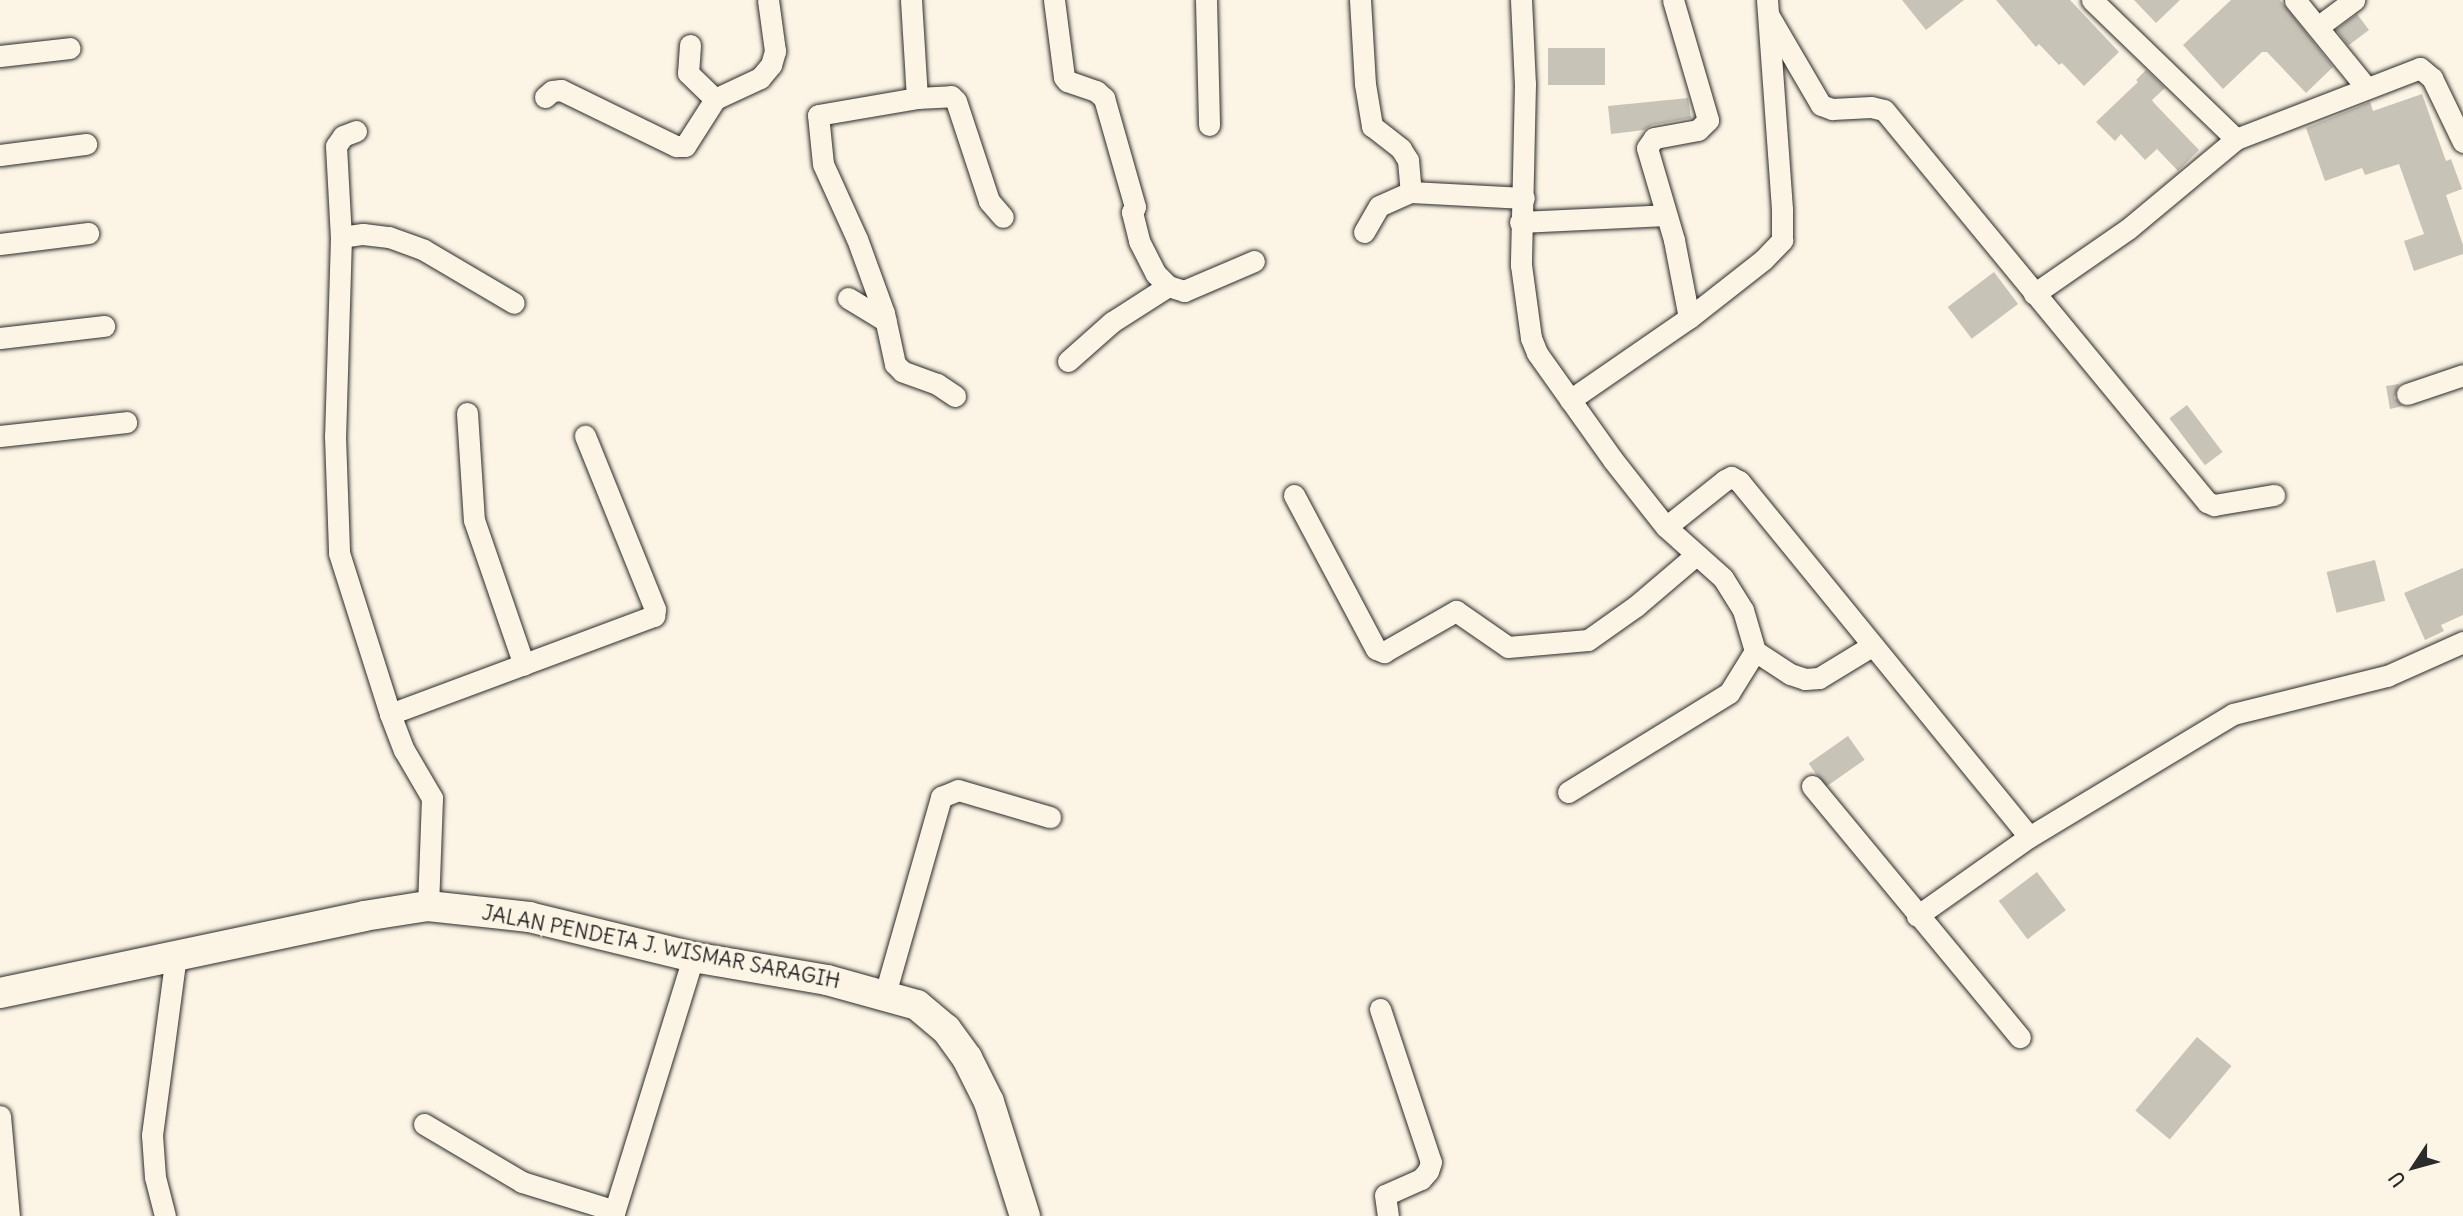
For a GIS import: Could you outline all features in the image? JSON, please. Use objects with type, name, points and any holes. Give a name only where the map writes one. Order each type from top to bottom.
[{"type":"street","points":[[545,97],[552,91],[561,90],[682,147],[688,144],[715,99],[760,78],[771,65],[775,51],[768,0]]},
{"type":"street","points":[[911,0],[917,98]]},
{"type":"street","points":[[1054,0],[1064,76],[1067,81],[1096,91],[1104,98],[1135,206],[1132,212],[1139,241],[1156,274],[1168,286],[1184,291],[1254,261]]},
{"type":"street","points":[[1206,0],[1209,125]]},
{"type":"street","points":[[1360,0],[1365,84],[1372,126],[1401,149],[1408,160],[1411,192]]},
{"type":"street","points":[[1521,0],[1525,85],[1521,265],[1531,338],[1570,400],[1667,527],[1723,578],[1737,597],[1755,651],[1790,674],[1805,679],[1819,678],[1873,645]]},
{"type":"street","points":[[1673,0],[1708,120],[1698,130],[1654,138],[1647,148],[1674,240],[1689,318]]},
{"type":"street","points":[[2092,0],[2236,139]]},
{"type":"street","points":[[2295,0],[2319,26],[2366,88]]},
{"type":"street","points":[[2319,26],[2354,0]]},
{"type":"street","points":[[1768,8],[1816,100],[1832,109],[1871,107],[1884,110],[2207,502],[2214,505],[2274,495]]},
{"type":"street","points":[[1570,400],[1689,318],[1763,260],[1782,240],[1783,209],[1768,8]]},
{"type":"street","points":[[690,45],[688,73],[715,99]]},
{"type":"street","points":[[0,56],[70,48]]},
{"type":"street","points":[[2034,294],[2128,229],[2236,139],[2420,68],[2432,78],[2463,142]]},
{"type":"street","points":[[955,396],[937,384],[898,368],[886,321],[857,239],[823,164],[818,115],[948,95],[956,101],[989,201],[1003,217]]},
{"type":"street","points":[[356,131],[343,136],[336,146],[341,237],[335,436],[340,553],[390,714],[404,750],[432,798],[428,906]]},
{"type":"street","points":[[0,155],[86,144]]},
{"type":"street","points":[[1364,232],[1379,206],[1411,192],[1524,198]]},
{"type":"street","points":[[1520,222],[1666,215]]},
{"type":"street","points":[[0,244],[88,233]]},
{"type":"street","points":[[341,237],[363,234],[390,236],[424,250],[514,303]]},
{"type":"street","points":[[1068,361],[1112,323],[1168,286]]},
{"type":"street","points":[[848,298],[886,321]]},
{"type":"street","points":[[0,338],[104,327]]},
{"type":"street","points":[[2407,394],[2463,375]]},
{"type":"street","points":[[467,413],[474,520],[524,665]]},
{"type":"street","points":[[0,436],[127,422]]},
{"type":"street","points":[[390,714],[654,616],[655,610],[585,436]]},
{"type":"street","points":[[1667,527],[1725,480],[1735,478],[2029,837]]},
{"type":"street","points":[[1294,495],[1376,649],[1384,652],[1456,611],[1508,647],[1588,640],[1636,606],[1696,555]]},
{"type":"street","points":[[1917,916],[2029,837],[2233,713],[2387,676],[2463,642]]},
{"type":"street","points":[[1568,792],[1729,693],[1755,651]]},
{"type":"street","points":[[1812,786],[1917,916],[2020,1037]]},
{"type":"street","points":[[886,994],[942,797],[958,790],[1050,817]]},
{"type":"street","name":"JALAN PENDETA J. WISMAR SARAGIH","points":[[0,993],[176,955],[428,906],[529,917],[693,957],[827,980],[886,994],[917,1005],[946,1028],[967,1058],[989,1102],[1025,1216]]},
{"type":"street","points":[[165,1216],[155,1177],[152,1135],[176,955]]},
{"type":"street","points":[[424,1124],[522,1182],[614,1213],[693,957]]},
{"type":"street","points":[[1380,1009],[1431,1162],[1428,1171],[1420,1179],[1385,1195],[1388,1216]]},
{"type":"street","points":[[0,1116],[9,1216]]},
{"type":"building","points":[[1902,0],[1964,0],[1926,30]]},
{"type":"building","points":[[1996,0],[2070,0],[2119,52],[2084,86],[2039,44],[2036,47]]},
{"type":"building","points":[[2134,0],[2180,0],[2156,23]]},
{"type":"building","points":[[2231,0],[2280,0],[2333,67],[2306,93],[2267,52],[2262,52],[2223,89],[2183,45]]},
{"type":"building","points":[[2357,14],[2369,30],[2348,46],[2336,30]]},
{"type":"building","points":[[1548,48],[1605,48],[1605,85],[1548,85]]},
{"type":"building","points":[[2146,70],[2165,88],[2152,100],[2199,150],[2178,171],[2157,149],[2145,160],[2121,134],[2115,141],[2096,122],[2138,82],[2136,80]]},
{"type":"building","points":[[2422,94],[2446,161],[2451,159],[2462,189],[2446,195],[2463,245],[2463,254],[2414,271],[2404,241],[2424,234],[2399,164],[2365,175],[2362,168],[2325,181],[2306,128],[2370,102],[2373,111]]},
{"type":"building","points":[[1688,98],[1691,118],[1652,125],[1644,130],[1611,134],[1608,106]]},
{"type":"building","points":[[1994,272],[2018,304],[1972,339],[1948,307]]},
{"type":"building","points":[[2399,384],[2394,398],[2403,406],[2390,409],[2386,386]]},
{"type":"building","points":[[2187,405],[2223,452],[2205,465],[2169,418]]},
{"type":"building","points":[[2375,560],[2385,601],[2337,613],[2326,572]]},
{"type":"building","points":[[2463,568],[2463,615],[2441,625],[2444,631],[2425,640],[2404,593]]},
{"type":"building","points":[[1848,736],[1865,760],[1825,787],[1809,764]]},
{"type":"building","points":[[2037,872],[2066,910],[2028,939],[1999,901]]},
{"type":"building","points":[[2197,1037],[2231,1066],[2170,1139],[2135,1111]]}]
